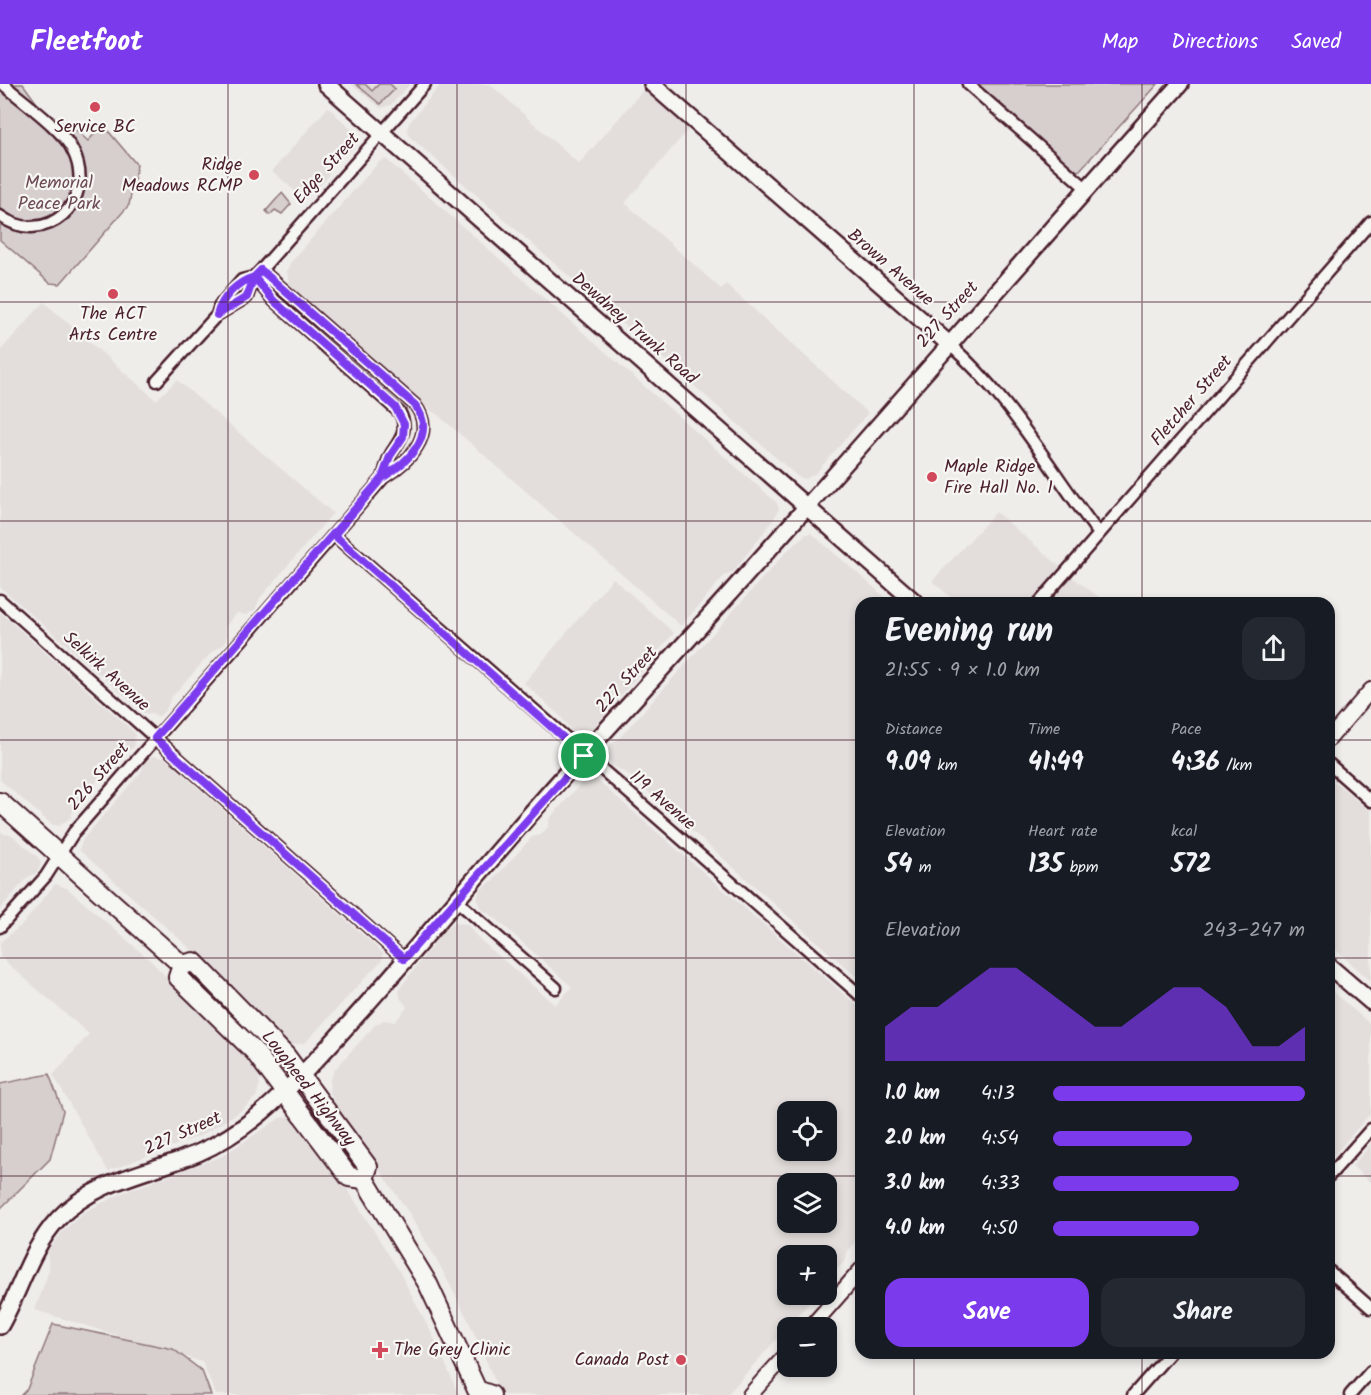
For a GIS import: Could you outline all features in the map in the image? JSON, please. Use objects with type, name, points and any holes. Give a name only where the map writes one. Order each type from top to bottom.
[{"type":"main road","name":"Dewdney Trunk Road","points":[[326,84],[909,597]]},
{"type":"main road","name":"Brown Avenue","points":[[652,84],[949,344]]},
{"type":"main road","name":"227 Street","points":[[0,1326],[40,1243],[58,1219],[74,1204],[107,1185],[215,1144],[248,1124],[300,1076],[1180,84]]},
{"type":"main road","name":"Lougheed Highway","points":[[0,802],[182,965]]},
{"type":"main road","name":"Lougheed Highway","points":[[182,965],[194,962],[268,1036],[368,1167],[364,1179],[428,1284],[481,1393]]},
{"type":"main road","name":"Lougheed Highway","points":[[182,965],[178,977],[239,1035],[285,1091],[349,1177],[364,1179]]},
{"type":"main road","points":[[1335,971],[1371,1002]]},
{"type":"street","points":[[0,216],[16,224],[50,223],[69,210],[76,200],[80,186],[78,164],[68,142],[3,84]]},
{"type":"street","name":"Edge Street","points":[[157,381],[217,315],[220,305],[242,280],[258,273],[425,84]]},
{"type":"street","points":[[968,84],[1087,189]]},
{"type":"street","name":"Fletcher Street","points":[[1044,597],[1371,222]]},
{"type":"street","points":[[258,273],[274,301],[400,413],[404,424],[403,437],[390,456],[382,478]]},
{"type":"street","name":"226 Street","points":[[0,927],[46,876],[70,836],[155,738],[382,478],[405,463],[418,446],[423,421],[415,405],[258,273]]},
{"type":"street","name":"Brown Avenue","points":[[949,344],[983,376],[1008,407],[1099,534]]},
{"type":"street","name":"119 Avenue","points":[[334,535],[855,991]]},
{"type":"street","name":"Selkirk Avenue","points":[[0,600],[404,959]]},
{"type":"street","points":[[1335,732],[1371,690]]},
{"type":"street","points":[[1335,769],[1371,801]]},
{"type":"street","points":[[455,899],[556,988]]},
{"type":"street","points":[[1335,1169],[1371,1129]]},
{"type":"street","points":[[1335,1276],[1371,1308]]},
{"type":"street","points":[[820,1317],[855,1277]]},
{"type":"street","points":[[1133,1395],[1165,1359]]},
{"type":"street","points":[[750,1395],[777,1365]]},
{"type":"street","points":[[1350,1395],[1371,1371]]},
{"type":"shaded area","points":[[351,84],[410,84],[391,105],[381,108]]},
{"type":"shaded area","points":[[441,84],[490,84],[579,164],[644,89],[689,129],[625,203],[721,289],[726,284],[868,413],[816,473],[806,479],[798,477],[410,137],[407,129],[409,123]]},
{"type":"shaded area","points":[[328,107],[354,132],[354,148],[340,157],[331,168],[327,178],[305,200],[272,171]]},
{"type":"shaded area","points":[[386,159],[776,502],[779,509],[774,519],[733,572],[725,575],[681,626],[439,416],[423,405],[289,285],[287,271],[290,263],[379,162]]},
{"type":"shaded area","points":[[44,302],[156,400],[177,380],[333,513],[260,598],[255,610],[246,615],[237,613],[225,627],[227,635],[225,644],[212,652],[170,699],[166,710],[159,716],[144,713],[0,587],[0,351]]},
{"type":"shaded area","points":[[996,512],[1099,597],[950,597],[932,581]]},
{"type":"shaded area","points":[[811,533],[885,597],[855,597],[855,976],[628,774],[611,765],[607,755],[610,745],[621,736],[787,551],[806,534]]},
{"type":"shaded area","points":[[613,578],[674,633],[591,731],[580,733],[571,731],[560,716],[524,683]]},
{"type":"shaded area","points":[[0,612],[135,733],[134,747],[120,755],[74,808],[70,818],[59,826],[51,824],[0,780]]},
{"type":"shaded area","points":[[153,756],[165,758],[383,953],[382,960],[305,1043],[293,1045],[284,1041],[211,967],[79,850],[83,839],[141,772],[145,762]]},
{"type":"shaded area","points":[[587,777],[597,780],[855,1004],[855,1242],[837,1270],[837,1245],[777,1245],[777,1305],[807,1305],[796,1317],[777,1317],[777,1339],[727,1395],[501,1395],[470,1324],[440,1266],[411,1216],[336,1106],[329,1091],[330,1079],[335,1069],[376,1024],[384,1020],[395,1022],[407,1007],[400,998],[399,989],[442,933],[454,923],[467,924],[477,937],[555,1005],[572,987],[494,917],[481,909],[477,900],[480,890],[493,880],[532,837],[541,835],[549,826],[549,819]]},
{"type":"shaded area","points":[[1335,782],[1371,812],[1371,981],[1335,949]]},
{"type":"shaded area","points":[[0,831],[12,835],[39,858],[41,864],[37,873],[28,877],[0,909]]},
{"type":"shaded area","points":[[55,884],[67,888],[151,961],[251,1064],[258,1073],[260,1084],[256,1097],[241,1111],[202,1135],[108,1171],[53,1075],[89,1034],[0,957],[0,942],[23,924]]},
{"type":"shaded area","points":[[1335,993],[1371,1025],[1371,1113],[1335,1154]]},
{"type":"shaded area","points":[[289,1116],[295,1119],[329,1160],[398,1269],[435,1340],[459,1395],[216,1395],[202,1362],[35,1310],[49,1270],[47,1252],[62,1232],[84,1212],[122,1193],[222,1156],[280,1118]]},
{"type":"shaded area","points":[[1371,1144],[1371,1183],[1352,1166]]},
{"type":"green space","name":"Memorial Peace Park","points":[[0,84],[23,84],[44,113],[77,131],[88,141],[103,125],[137,165],[129,205],[60,284],[50,283],[0,240]]},
{"type":"green space","points":[[356,84],[365,84],[372,91],[379,84],[390,84],[395,89],[380,104]]},
{"type":"green space","points":[[975,84],[1158,84],[1079,171],[1074,170]]},
{"type":"green space","points":[[282,193],[291,204],[282,214],[275,210],[270,215],[266,211]]},
{"type":"green space","points":[[49,1074],[63,1111],[50,1159],[0,1209],[0,1084]]},
{"type":"green space","points":[[53,1324],[173,1349],[202,1371],[211,1395],[21,1395],[27,1389]]},
{"type":"place","name":"Service BC","points":[[95,107]]},
{"type":"place","name":"Ridge Meadows RCMP","points":[[254,175]]},
{"type":"place","name":"The ACT Arts Centre","points":[[113,294]]},
{"type":"place","name":"Maple Ridge Fire Hall No. 1","points":[[932,477]]},
{"type":"place","name":"The Grey Clinic","points":[[380,1350]]},
{"type":"place","name":"Canada Post","points":[[681,1360]]},
{"type":"route","points":[[584,756],[334,535],[382,478],[390,456],[403,437],[403,418],[395,407],[274,301],[254,277],[242,280],[220,305],[217,315],[247,297],[254,277],[261,270],[397,387],[419,410],[423,421],[423,432],[418,446],[405,463],[382,478],[155,738],[404,959],[584,756]]}]
